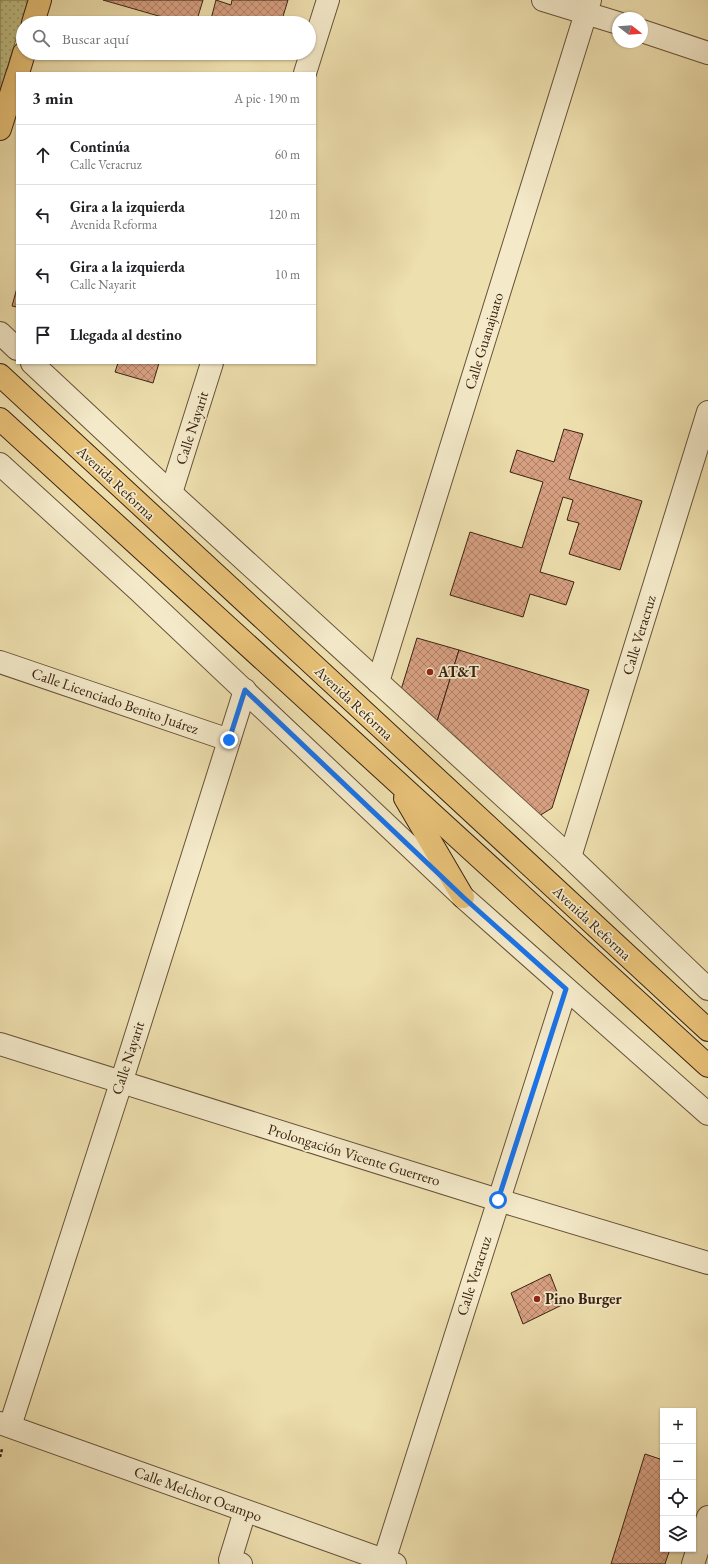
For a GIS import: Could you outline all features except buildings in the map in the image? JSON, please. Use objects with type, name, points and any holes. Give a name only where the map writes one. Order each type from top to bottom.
[{"type":"main road","points":[[35,16],[40,0]]},
{"type":"main road","points":[[18,72],[22,60]]},
{"type":"main road","points":[[0,129],[16,77]]},
{"type":"main road","name":"Avenida Reforma","points":[[0,375],[708,1030]]},
{"type":"main road","name":"Avenida Reforma","points":[[0,419],[708,1066]]},
{"type":"main road","points":[[394,780],[463,897]]},
{"type":"street","points":[[316,38],[328,0]]},
{"type":"street","points":[[543,0],[588,7],[612,20]]},
{"type":"street","name":"Calle Guanajuato","points":[[378,682],[588,7]]},
{"type":"street","points":[[648,33],[708,53]]},
{"type":"street","points":[[305,72],[309,60]]},
{"type":"street","points":[[0,333],[16,348]]},
{"type":"street","name":"Avenida Reforma","points":[[33,364],[171,493],[570,857],[708,989]]},
{"type":"street","name":"Calle Nayarit","points":[[171,493],[212,364]]},
{"type":"street","name":"Calle Veracruz","points":[[570,857],[708,412]]},
{"type":"street","points":[[0,464],[245,690],[463,897],[708,1114]]},
{"type":"street","name":"Calle Licenciado Benito Juárez","points":[[0,662],[229,740]]},
{"type":"street","name":"Calle Nayarit","points":[[5,1425],[121,1083],[245,690]]},
{"type":"street","name":"Calle Veracruz","points":[[387,1563],[498,1200],[566,989]]},
{"type":"street","name":"Prolongación Vicente Guerrero","points":[[0,1044],[121,1083],[708,1264]]},
{"type":"street","name":"Calle Melchor Ocampo","points":[[5,1425],[245,1510],[387,1563]]},
{"type":"street","points":[[241,1564],[230,1560],[245,1510]]},
{"type":"street","points":[[693,1564],[708,1517]]},
{"type":"green space","points":[[0,0],[28,0],[23,16],[16,16],[16,39],[0,91]]},
{"type":"place","name":"AT&T","points":[[430,672]]},
{"type":"place","name":"Pino Burger","points":[[537,1299]]},
{"type":"route","points":[[229,740],[245,690],[463,897],[566,989],[498,1200]]}]
